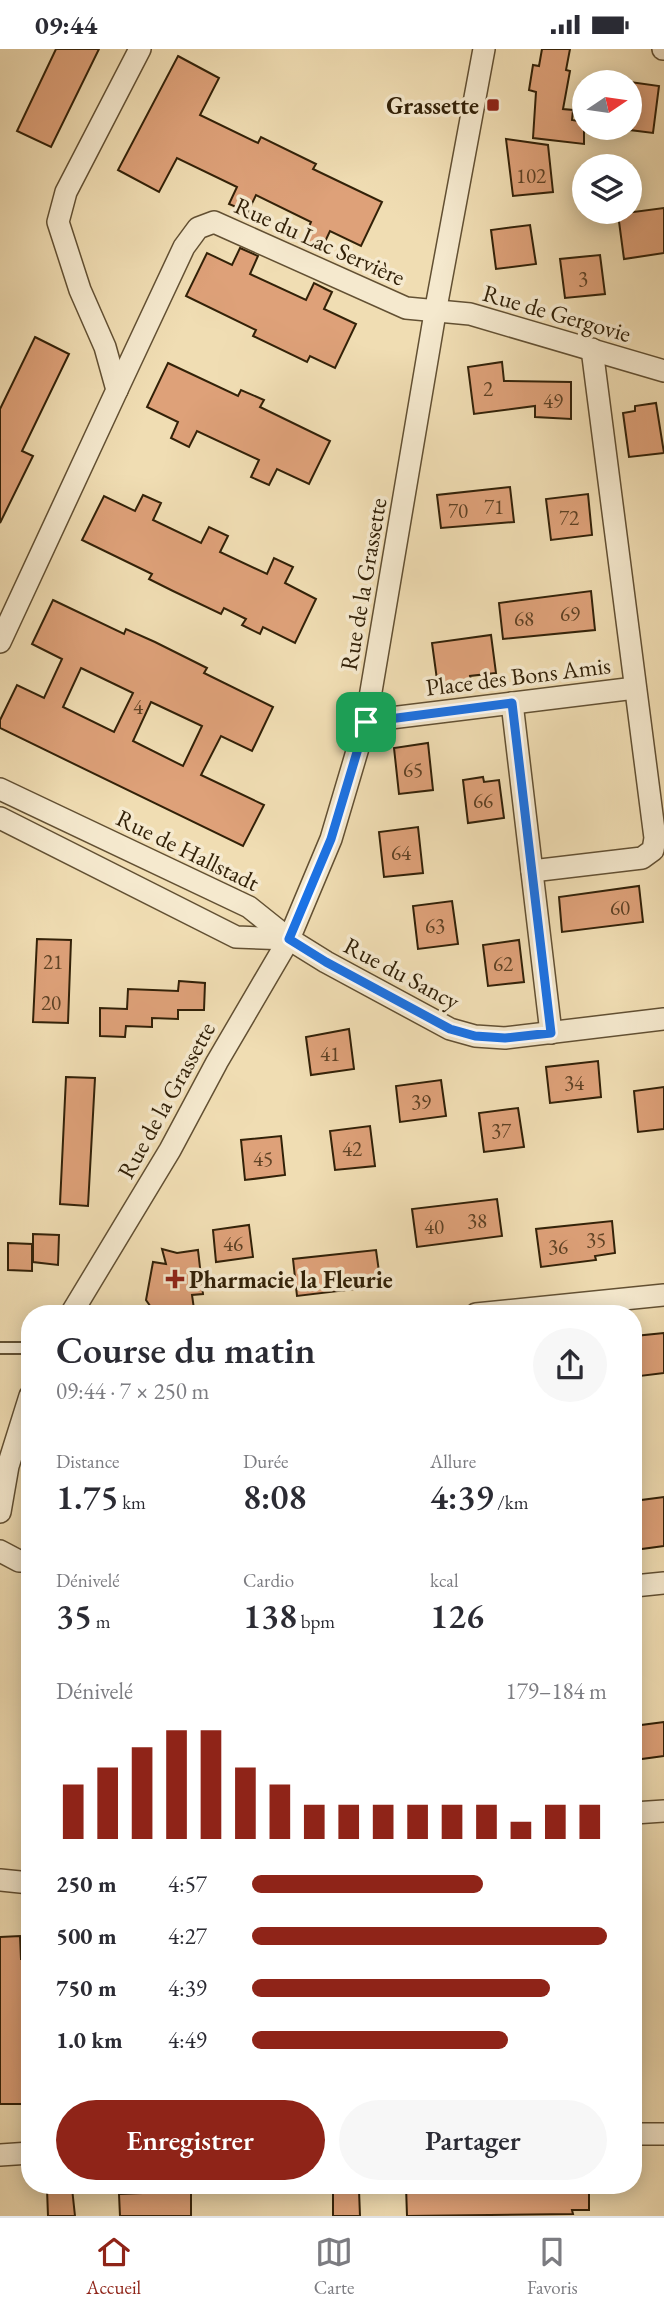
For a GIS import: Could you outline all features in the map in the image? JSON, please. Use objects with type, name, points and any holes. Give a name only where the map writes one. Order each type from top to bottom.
[{"type":"street","points":[[117,390],[105,347],[80,290],[58,222],[66,192],[140,49]]},
{"type":"street","name":"Rue de la Grassette","points":[[76,1305],[170,1150],[289,939],[331,839],[366,722],[435,313],[484,49]]},
{"type":"street","name":"Rue du Lac Servière","points":[[0,642],[184,247],[198,228],[214,222],[406,308],[435,313]]},
{"type":"street","name":"Rue de Gergovie","points":[[435,313],[470,314],[664,371]]},
{"type":"street","name":"Place des Bons Amis","points":[[532,871],[642,857],[653,851],[655,838],[592,349]]},
{"type":"street","name":"Place des Bons Amis","points":[[366,722],[635,688]]},
{"type":"street","points":[[512,703],[551,1033]]},
{"type":"street","name":"Rue de Hallstadt","points":[[0,789],[249,907],[289,939]]},
{"type":"street","points":[[0,818],[236,937],[289,939]]},
{"type":"street","name":"Rue du Sancy","points":[[289,939],[450,1029],[475,1036],[505,1038],[664,1019]]},
{"type":"street","points":[[565,1305],[664,1295]]},
{"type":"street","points":[[0,1512],[4,1464],[21,1420]]},
{"type":"street","points":[[0,1551],[21,1561]]},
{"type":"street","points":[[642,1585],[664,1583]]},
{"type":"street","points":[[642,1812],[664,1811]]},
{"type":"street","points":[[0,1880],[21,1882]]},
{"type":"street","points":[[642,2134],[664,2134]]},
{"type":"street","points":[[0,2155],[21,2154]]},
{"type":"lane","points":[[0,1348],[21,1348]]},
{"type":"building","points":[[56,49],[99,49],[51,147],[17,131]]},
{"type":"building","points":[[542,49],[570,49],[566,70],[570,71],[563,109],[572,110],[572,140],[584,140],[584,144],[533,138],[536,92],[529,90],[533,65],[539,66]]},
{"type":"building","points":[[178,56],[219,78],[200,115],[258,143],[261,137],[316,164],[313,169],[382,202],[361,246],[330,231],[322,248],[303,240],[311,222],[256,195],[248,212],[229,204],[237,187],[177,158],[159,192],[118,170]]},
{"type":"building","points":[[642,84],[659,86],[653,133],[642,132]]},
{"type":"building","points":[[506,139],[548,145],[553,192],[513,196]]},
{"type":"building","points":[[664,208],[664,253],[624,259],[619,224],[642,224],[642,211]]},
{"type":"building","points":[[530,225],[536,264],[496,269],[491,230]]},
{"type":"building","points":[[240,248],[258,256],[250,274],[306,300],[314,283],[332,292],[324,309],[356,324],[335,368],[310,356],[307,362],[253,336],[256,330],[186,296],[207,253],[232,265]]},
{"type":"building","points":[[600,255],[605,294],[565,298],[560,259]]},
{"type":"building","points":[[35,337],[69,354],[22,451],[33,456],[0,523],[0,409]]},
{"type":"building","points":[[502,362],[504,381],[571,382],[571,419],[535,417],[535,406],[474,414],[468,367]]},
{"type":"building","points":[[168,363],[238,396],[241,390],[264,400],[260,407],[330,441],[309,484],[277,469],[269,485],[251,477],[259,460],[197,431],[189,447],[171,438],[178,422],[147,407]]},
{"type":"building","points":[[656,403],[664,453],[629,457],[623,413],[635,411],[635,406]]},
{"type":"building","points":[[510,487],[514,522],[441,528],[437,495]]},
{"type":"building","points":[[588,494],[592,535],[551,540],[546,499]]},
{"type":"building","points":[[143,495],[161,503],[153,520],[201,543],[209,527],[228,536],[220,552],[267,574],[274,558],[293,567],[285,583],[316,599],[295,643],[263,627],[260,634],[242,625],[246,619],[224,608],[221,614],[173,591],[149,579],[152,574],[82,540],[104,496],[135,511]]},
{"type":"building","points":[[591,591],[595,630],[503,639],[499,603]]},
{"type":"building","points":[[53,600],[124,634],[126,629],[155,642],[207,668],[204,673],[273,707],[252,751],[221,736],[201,775],[264,805],[243,846],[0,728],[0,720],[17,685],[44,698],[62,659],[32,644]],"holes":[[[81,668],[133,693],[114,732],[63,707]],[[151,702],[202,726],[183,766],[133,741]]]},
{"type":"building","points":[[491,635],[496,673],[470,676],[471,683],[438,687],[432,643]]},
{"type":"building","points":[[428,743],[433,790],[399,794],[394,748]]},
{"type":"building","points":[[483,777],[484,782],[499,780],[504,818],[468,823],[463,780]]},
{"type":"building","points":[[418,827],[423,873],[384,877],[379,832]]},
{"type":"building","points":[[639,886],[643,922],[562,932],[559,897]]},
{"type":"building","points":[[452,901],[458,944],[418,949],[413,906]]},
{"type":"building","points":[[37,939],[71,940],[68,1023],[33,1022]]},
{"type":"building","points":[[519,940],[524,982],[488,986],[483,945]]},
{"type":"building","points":[[179,981],[205,983],[204,1010],[178,1010],[178,1019],[152,1018],[152,1027],[126,1026],[125,1037],[100,1036],[100,1008],[127,1009],[128,989],[178,991]]},
{"type":"building","points":[[349,1029],[354,1069],[311,1075],[306,1037]]},
{"type":"building","points":[[598,1061],[601,1097],[550,1103],[546,1067]]},
{"type":"building","points":[[66,1077],[95,1078],[88,1206],[60,1204]]},
{"type":"building","points":[[441,1080],[446,1116],[400,1122],[396,1086]]},
{"type":"building","points":[[664,1087],[664,1129],[638,1132],[634,1091]]},
{"type":"building","points":[[518,1108],[524,1147],[484,1152],[479,1113]]},
{"type":"building","points":[[370,1126],[375,1166],[335,1170],[330,1131]]},
{"type":"building","points":[[281,1136],[285,1175],[245,1180],[241,1140]]},
{"type":"building","points":[[497,1199],[502,1236],[417,1247],[412,1209]]},
{"type":"building","points":[[612,1221],[615,1253],[595,1256],[596,1260],[541,1267],[536,1229]]},
{"type":"building","points":[[249,1225],[253,1257],[216,1262],[213,1230]]},
{"type":"building","points":[[33,1234],[59,1235],[58,1265],[33,1262]]},
{"type":"building","points":[[8,1243],[32,1244],[32,1271],[8,1270]]},
{"type":"building","name":"Pharmacie la Fleurie","points":[[162,1249],[177,1253],[198,1250],[203,1294],[192,1295],[193,1305],[149,1305],[146,1300],[153,1262],[166,1264]]},
{"type":"building","points":[[376,1250],[381,1286],[297,1296],[293,1259]]},
{"type":"building","points":[[664,1333],[664,1373],[642,1376],[642,1335]]},
{"type":"building","points":[[664,1497],[664,1546],[642,1549],[642,1500]]},
{"type":"building","points":[[664,1722],[664,1756],[642,1759],[642,1725]]},
{"type":"building","points":[[20,1936],[21,2104],[0,2104],[0,1937]]},
{"type":"building","points":[[47,2194],[73,2194],[75,2216],[48,2216]]},
{"type":"building","points":[[119,2194],[191,2194],[191,2216],[120,2216]]},
{"type":"building","points":[[333,2194],[359,2194],[360,2216],[333,2216]]},
{"type":"building","points":[[406,2194],[589,2194],[589,2210],[572,2210],[573,2214],[407,2216]]},
{"type":"place","name":"Grassette","points":[[493,105]]},
{"type":"place","name":"Pharmacie la Fleurie","points":[[175,1279]]},
{"type":"route","points":[[512,703],[551,1033],[505,1038],[475,1036],[450,1029],[289,939],[310,895],[331,839],[366,722],[512,703]]}]
